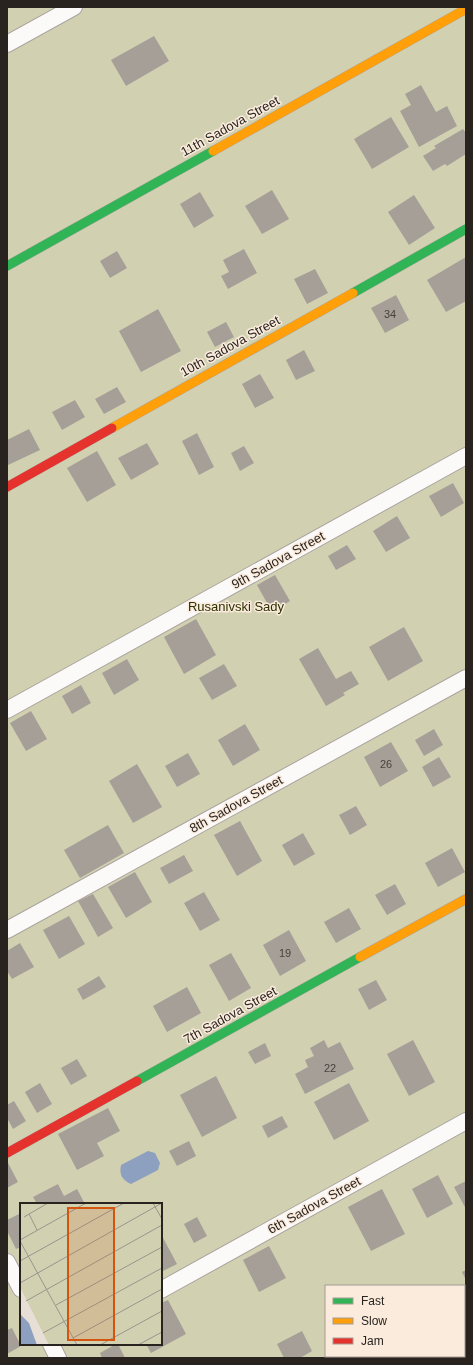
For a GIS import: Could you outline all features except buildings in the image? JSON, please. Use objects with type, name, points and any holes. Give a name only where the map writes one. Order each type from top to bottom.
[{"type":"street","points":[[7,44],[74,7]]},
{"type":"street","name":"11th Sadova Street","points":[[7,266],[466,9]]},
{"type":"street","name":"10th Sadova Street","points":[[7,487],[369,282],[466,229]]},
{"type":"street","name":"9th Sadova Street","points":[[7,710],[466,456]]},
{"type":"street","name":"8th Sadova Street","points":[[7,930],[466,678]]},
{"type":"street","name":"7th Sadova Street","points":[[7,1153],[466,899]]},
{"type":"street","name":"6th Sadova Street","points":[[162,1289],[466,1121]]},
{"type":"street","points":[[7,1262],[20,1287]]},
{"type":"green space","name":"Rusanivski Sady","points":[[7,7],[466,7],[466,1358],[7,1358]]},
{"type":"water","points":[[148,1151],[155,1153],[160,1163],[158,1170],[131,1184],[125,1181],[120,1172],[121,1165]]},
{"type":"traffic: fast","points":[[7,266],[213,151]]},
{"type":"traffic: fast","points":[[353,293],[466,229]]},
{"type":"traffic: fast","points":[[137,1081],[360,957]]},
{"type":"traffic: slow","points":[[213,151],[466,9]]},
{"type":"traffic: slow","points":[[112,428],[353,293]]},
{"type":"traffic: slow","points":[[360,957],[466,899]]},
{"type":"traffic: jam","points":[[7,487],[112,428]]},
{"type":"traffic: jam","points":[[7,1153],[137,1081]]}]
